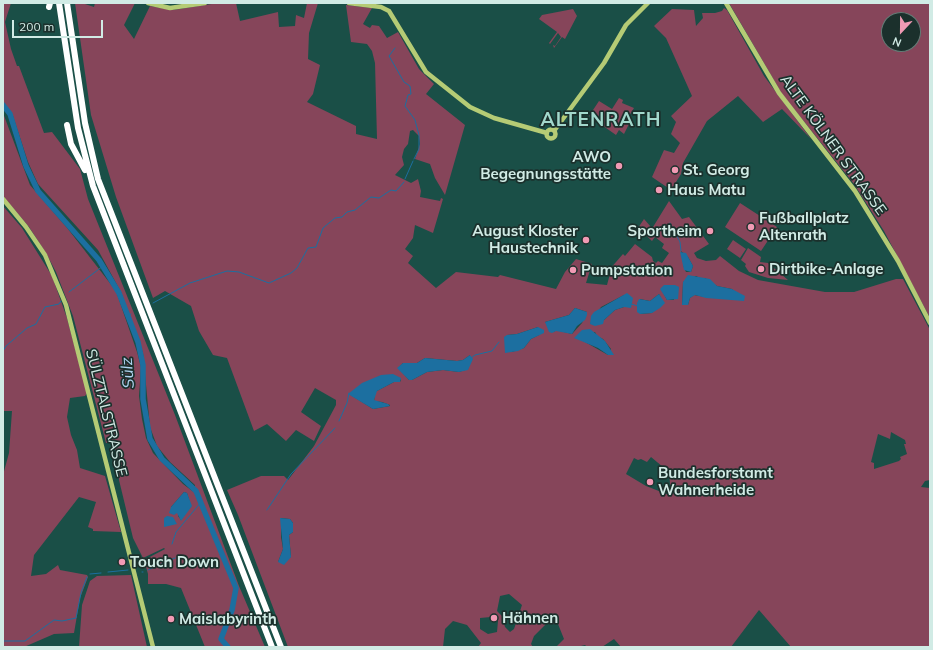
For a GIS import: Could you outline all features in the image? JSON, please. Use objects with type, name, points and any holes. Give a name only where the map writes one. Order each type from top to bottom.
[{"type":"highway","points":[[59,3],[78,128],[93,186]]},
{"type":"highway","points":[[67,3],[88,138],[98,179],[281,647]]},
{"type":"highway","points":[[67,125],[71,144],[93,186],[272,647]]},
{"type":"main road","points":[[148,3],[173,8],[205,3]]},
{"type":"main road","points":[[349,3],[381,7],[389,11],[416,58],[426,72],[470,107],[494,118],[546,133],[549,130],[554,131]]},
{"type":"main road","points":[[546,133],[548,138],[553,139],[556,134],[554,131],[604,63],[626,25],[648,3]]},
{"type":"main road","name":"ALTE KÖLNER STRASSE","points":[[726,3],[779,93],[855,190],[894,255],[930,323]]},
{"type":"main road","name":"SÜLZTALSTRASSE","points":[[3,199],[45,255],[66,305],[153,647]]},
{"type":"shaded area","points":[[3,3],[11,3],[5,22],[11,49],[17,66],[19,66],[44,133],[52,132],[80,169],[88,199],[175,415],[239,586],[265,647],[205,647],[181,588],[166,584],[148,584],[148,574],[144,560],[165,549],[164,548],[143,558],[133,538],[119,480],[114,442],[106,443],[73,316],[56,272],[46,253],[29,227],[3,196],[3,113],[30,185],[68,229],[116,291],[141,367],[139,396],[142,419],[146,438],[153,453],[183,484],[195,493],[195,485],[170,462],[157,446],[150,427],[143,353],[121,292],[98,250],[38,184],[28,162],[13,116],[3,102]],"holes":[[[184,492],[187,493],[191,506],[181,520],[178,516],[179,514],[171,507]]]},
{"type":"shaded area","points":[[75,3],[82,3],[94,7],[95,3],[135,3],[124,25],[134,39],[150,6],[173,10],[218,3],[236,3],[240,21],[278,12],[279,27],[295,26],[296,15],[304,18],[307,3],[318,3],[309,33],[308,59],[320,65],[313,94],[307,102],[356,126],[356,134],[377,139],[375,63],[372,51],[367,44],[351,42],[346,5],[372,8],[363,24],[370,28],[372,25],[379,26],[387,38],[398,32],[419,69],[434,84],[426,94],[465,125],[445,195],[435,178],[430,164],[415,159],[420,144],[419,136],[413,130],[410,131],[408,144],[404,149],[402,157],[404,165],[395,175],[411,183],[418,179],[421,191],[420,197],[440,201],[441,198],[443,199],[433,233],[415,225],[413,238],[405,249],[413,256],[408,263],[436,288],[456,272],[498,277],[500,275],[556,289],[565,272],[576,259],[592,264],[586,283],[607,285],[611,270],[609,270],[623,254],[625,256],[635,244],[652,257],[653,261],[656,263],[658,261],[662,263],[669,253],[662,248],[664,244],[655,237],[652,241],[638,228],[644,219],[651,227],[653,227],[669,201],[682,219],[689,217],[709,244],[694,253],[697,258],[706,261],[716,260],[720,256],[739,271],[758,280],[825,292],[854,292],[896,279],[903,279],[930,330],[930,480],[925,481],[921,487],[930,488],[930,647],[791,647],[759,610],[731,647],[621,647],[614,639],[602,647],[587,647],[585,645],[577,647],[556,647],[564,639],[558,624],[546,624],[534,636],[531,644],[533,647],[478,647],[481,643],[467,625],[453,621],[445,629],[443,647],[288,647],[227,490],[261,476],[284,476],[288,480],[314,446],[336,405],[336,400],[315,388],[301,412],[321,426],[314,441],[296,430],[286,441],[267,424],[254,431],[227,358],[213,355],[199,331],[191,306],[165,291],[153,298],[116,197],[91,115]],"holes":[[[681,251],[688,257],[693,266],[691,272],[686,272],[684,268]],[[696,276],[702,279],[705,278],[717,286],[732,289],[736,293],[711,298],[694,295],[690,298],[688,305],[682,305],[683,282]],[[668,285],[671,286],[674,300],[667,300],[661,289]],[[659,294],[661,298],[652,313],[640,314],[640,299],[650,301]],[[624,295],[627,306],[615,310],[604,320],[590,324],[601,307]],[[575,308],[587,312],[582,323],[572,334],[556,330],[554,332],[545,322],[569,315]],[[538,327],[539,335],[531,339],[524,348],[512,352],[507,335],[517,334]],[[595,332],[597,336],[603,339],[611,349],[608,355],[578,338]],[[470,355],[468,369],[459,372],[443,370],[427,372],[412,380],[409,380],[398,368],[403,363],[417,363],[425,358],[457,361],[463,360]],[[383,376],[395,376],[401,380],[400,382],[394,382],[375,392],[374,401],[382,402],[390,406],[373,409],[349,394]],[[891,432],[905,440],[906,444],[904,444],[907,454],[900,457],[901,459],[899,461],[874,469],[874,463],[871,462],[878,434],[890,439]],[[651,457],[669,472],[670,484],[672,488],[669,495],[646,486],[626,474],[634,458],[638,460],[641,459],[647,462]],[[281,518],[290,519],[293,523],[293,532],[289,535],[291,557],[278,562],[283,549],[281,537]],[[509,594],[522,605],[514,629],[510,632],[505,627],[502,616],[497,611],[500,596]],[[491,617],[498,621],[497,632],[488,634],[480,629],[480,618]]]},
{"type":"shaded area","points":[[729,3],[930,3],[930,318],[884,231],[854,184],[782,94]]},
{"type":"shaded area","points":[[724,8],[727,10],[764,76],[811,139],[782,109],[763,122],[738,96],[707,121],[683,163],[681,174],[671,190],[652,177],[664,150],[674,153],[680,143],[671,134],[676,122],[671,116],[692,96],[666,38],[654,26],[672,9],[694,10],[696,26],[703,18],[702,13],[715,13],[722,11]]},
{"type":"shaded area","points":[[573,9],[577,16],[565,39],[562,37],[554,48],[553,45],[555,46],[561,37],[558,33],[550,44],[549,43],[557,32],[539,19],[542,15]]},
{"type":"shaded area","points":[[619,98],[623,100],[622,103],[634,108],[629,116],[632,118],[624,134],[619,130],[616,135],[589,116],[599,101],[612,109]]},
{"type":"shaded area","name":"Fußballplatz Altenrath","points":[[740,203],[777,227],[761,251],[725,227]]},
{"type":"shaded area","points":[[3,206],[22,228],[52,276],[67,318],[87,393],[85,396],[70,398],[67,417],[71,435],[77,450],[80,468],[105,476],[121,532],[93,531],[93,529],[88,527],[96,502],[79,497],[34,555],[31,576],[46,574],[58,565],[60,570],[87,575],[88,577],[80,598],[74,633],[54,634],[24,647],[3,647],[3,475],[9,453],[12,411],[3,411]]},
{"type":"shaded area","points":[[733,240],[746,249],[740,258],[727,249]]},
{"type":"shaded area","name":"Dirtbike-Anlage","points":[[748,248],[761,257],[760,262],[768,263],[788,280],[768,278],[749,272],[745,266],[746,264],[741,260]]},
{"type":"shaded area","points":[[131,575],[147,647],[79,647],[82,605],[90,581],[97,576]]},
{"type":"water","points":[[680,252],[686,253],[693,266],[691,272],[684,270]]},
{"type":"water","points":[[688,275],[710,279],[717,286],[732,289],[745,296],[744,301],[706,298],[695,295],[690,298],[688,305],[682,305],[683,282]]},
{"type":"water","points":[[664,285],[675,285],[679,287],[678,299],[667,300],[660,289]]},
{"type":"water","points":[[627,293],[633,298],[631,308],[624,307],[615,310],[604,320],[603,324],[595,326],[590,324],[591,316],[594,312]]},
{"type":"water","points":[[659,294],[665,303],[660,308],[652,313],[640,314],[637,312],[637,303],[639,299],[650,301]]},
{"type":"water","points":[[575,308],[587,312],[587,315],[585,320],[577,326],[572,334],[556,331],[552,333],[549,332],[545,322],[569,315]]},
{"type":"water","points":[[538,327],[544,330],[544,333],[531,339],[524,348],[518,351],[505,353],[504,337]]},
{"type":"water","points":[[590,329],[605,341],[614,355],[608,355],[598,348],[574,338],[582,330]]},
{"type":"water","points":[[470,355],[473,359],[468,370],[459,372],[443,370],[427,372],[412,380],[409,380],[397,368],[403,363],[417,363],[425,358],[457,361],[463,360]]},
{"type":"water","points":[[393,374],[401,378],[400,382],[394,382],[377,391],[374,400],[390,406],[373,409],[348,394],[362,383],[381,375]]},
{"type":"water","points":[[184,492],[187,493],[192,506],[181,521],[177,513],[174,515],[169,513],[171,507]]},
{"type":"water","points":[[167,516],[173,517],[177,524],[164,527],[164,518]]},
{"type":"water","points":[[280,518],[290,519],[293,523],[293,532],[289,535],[291,557],[284,565],[278,562],[283,549]]},
{"type":"waterway","points":[[395,48],[389,56],[404,82],[410,86],[411,94],[408,95],[405,106],[415,120],[419,135],[419,149],[414,159]]},
{"type":"waterway","name":"Sülz","points":[[3,105],[10,114],[26,166],[38,191],[99,260],[119,293],[138,342],[143,365],[143,399],[150,439],[162,459],[196,491],[236,588],[232,610],[221,639],[228,647]]},
{"type":"waterway","points":[[405,179],[413,161]]},
{"type":"waterway","points":[[153,303],[190,283],[227,271],[239,272],[269,283],[291,273],[297,268],[308,248],[316,247],[323,228],[335,218],[342,217],[347,212],[355,210],[371,197],[379,198],[391,190],[396,191],[404,182]]},
{"type":"waterway","points":[[670,223],[680,242],[681,251]]},
{"type":"waterway","points":[[69,292],[103,266]]},
{"type":"waterway","points":[[3,351],[6,346],[27,328],[36,324],[45,307],[59,304],[61,301]]},
{"type":"waterway","points":[[631,304],[638,306]]},
{"type":"waterway","points":[[471,358],[475,355],[492,351],[499,342]]},
{"type":"waterway","points":[[339,421],[347,403],[349,393]]},
{"type":"waterway","points":[[267,510],[291,474],[335,428]]},
{"type":"waterway","points":[[172,544],[176,532],[202,501]]},
{"type":"waterway","points":[[148,570],[175,558]]},
{"type":"waterway","points":[[108,572],[128,570]]},
{"type":"waterway","points":[[90,574],[101,573]]},
{"type":"waterway","points":[[3,641],[25,641],[54,620],[62,621],[76,618],[81,593],[87,577]]},
{"type":"place","name":"AWO Begegnungsstätte","points":[[619,166]]},
{"type":"place","name":"St. Georg","points":[[675,170]]},
{"type":"place","name":"Haus Matu","points":[[659,190]]},
{"type":"place","name":"Fußballplatz Altenrath","points":[[751,227]]},
{"type":"place","name":"Sportheim","points":[[710,231]]},
{"type":"place","name":"August Kloster Haustechnik","points":[[586,240]]},
{"type":"place","name":"Dirtbike-Anlage","points":[[761,269]]},
{"type":"place","name":"Pumpstation","points":[[573,270]]},
{"type":"place","name":"Bundesforstamt Wahnerheide","points":[[650,482]]},
{"type":"place","name":"Touch Down","points":[[122,562]]},
{"type":"place","name":"Hähnen","points":[[494,618]]},
{"type":"place","name":"Maislabyrinth","points":[[171,619]]},
{"type":"district","name":"ALTENRATH","points":[[601,120]]}]
